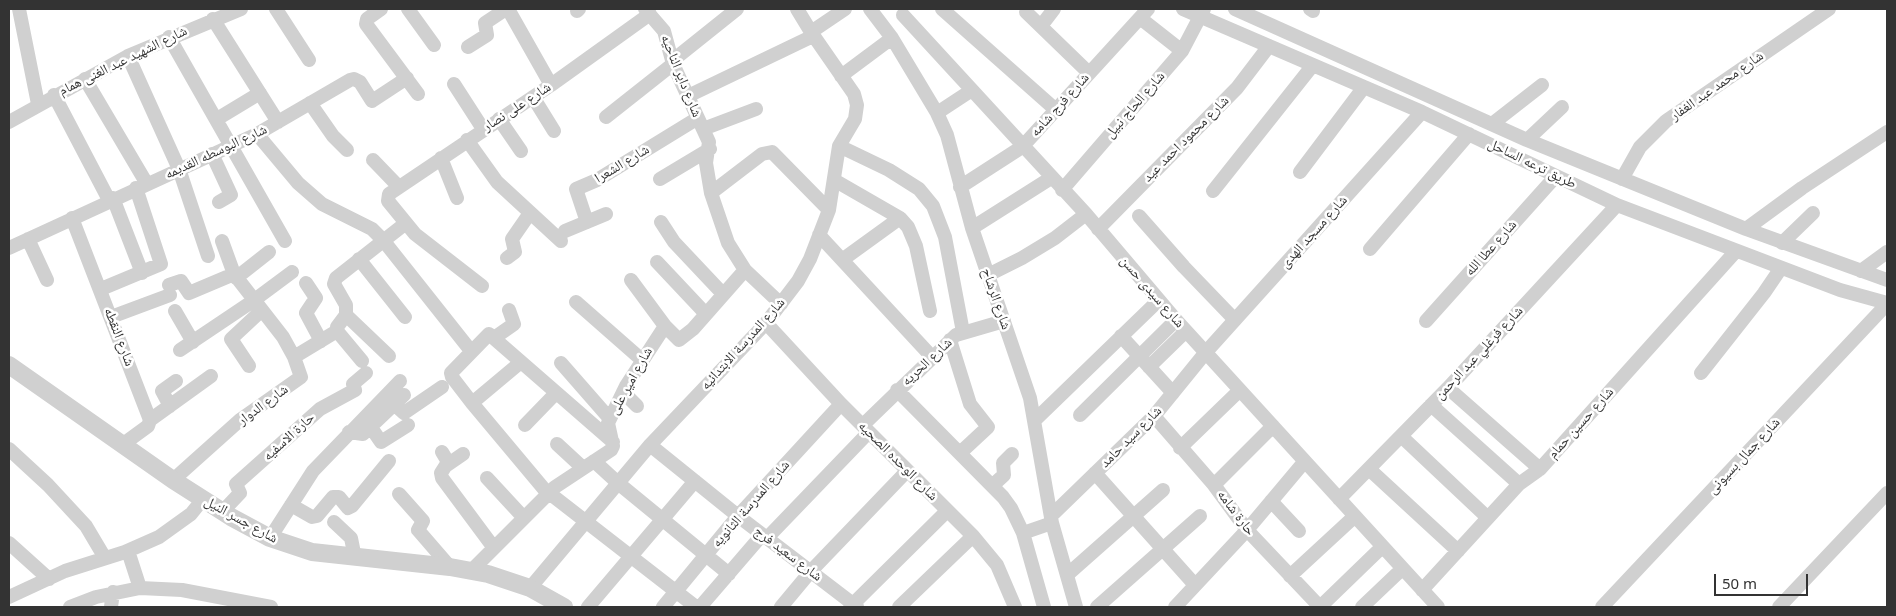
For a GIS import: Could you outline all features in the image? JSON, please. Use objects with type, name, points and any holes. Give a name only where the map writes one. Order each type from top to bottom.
[{"type":"street","name":"شارع الشهيد عبد الغنى همام","points":[[9,122],[54,95],[128,56],[169,37],[240,9]]},
{"type":"street","points":[[276,9],[309,60]]},
{"type":"street","points":[[381,9],[367,18],[366,24],[418,94]]},
{"type":"street","points":[[408,9],[434,45]]},
{"type":"street","points":[[468,47],[487,35],[485,23],[507,9],[551,86]]},
{"type":"street","points":[[606,117],[737,9]]},
{"type":"street","name":"شارع المدرسة الابتدائيه","points":[[530,588],[650,445],[766,323],[798,281],[829,210],[839,146],[855,119],[857,111],[854,94],[797,9]]},
{"type":"street","points":[[688,96],[812,34],[845,9]]},
{"type":"street","name":"شارع الرشاح","points":[[870,9],[889,34],[937,112],[950,145],[972,228],[1030,398],[1052,520],[1076,607]]},
{"type":"street","points":[[942,9],[1056,110]]},
{"type":"street","points":[[1041,26],[1054,9]]},
{"type":"street","name":"طريق ترعه الساحل","points":[[1183,9],[1203,12],[1221,24],[1422,112],[1617,205],[1840,290],[1887,304]]},
{"type":"street","points":[[1221,24],[1228,9]]},
{"type":"street","name":"طريق ترعه الساحل","points":[[1235,9],[1527,140],[1746,229],[1887,280]]},
{"type":"street","name":"شارع محمد عبد الغفار","points":[[1622,179],[1640,147],[1666,120],[1828,9]]},
{"type":"street","name":"شارع على نصار","points":[[406,222],[388,201],[389,194],[467,140],[551,86],[647,11]]},
{"type":"street","name":"شارع داير الناحيه","points":[[647,11],[664,32],[673,63],[709,142],[710,149],[706,163],[711,194],[728,243],[745,270],[781,304]]},
{"type":"street","points":[[841,76],[889,34],[906,12]]},
{"type":"street","name":"شارع سيدى حسن","points":[[906,12],[1022,147],[1086,214],[1176,320],[1438,607]]},
{"type":"street","points":[[1026,12],[1088,73]]},
{"type":"street","name":"شارع الحاج نبيل","points":[[1062,190],[1182,51],[1203,12]]},
{"type":"street","points":[[1144,13],[1182,51]]},
{"type":"street","name":"شارع فرج شامه","points":[[960,187],[1022,147],[1144,13]]},
{"type":"street","points":[[213,19],[278,122]]},
{"type":"street","points":[[16,20],[38,104]]},
{"type":"street","points":[[169,37],[285,241]]},
{"type":"street","name":"شارع محمود احمد عيد","points":[[1098,228],[1237,88],[1270,46]]},
{"type":"street","points":[[128,56],[178,169],[208,256]]},
{"type":"street","points":[[1212,191],[1313,65]]},
{"type":"street","name":"شارع البوسطه القديمه","points":[[9,248],[111,199],[257,134],[354,79],[360,82],[372,101],[407,78]]},
{"type":"street","points":[[85,79],[142,186],[162,264],[101,290]]},
{"type":"street","points":[[454,84],[484,129]]},
{"type":"street","points":[[1492,124],[1542,85]]},
{"type":"street","points":[[1300,172],[1364,87]]},
{"type":"street","points":[[937,112],[972,90]]},
{"type":"street","points":[[216,119],[260,93]]},
{"type":"street","points":[[54,95],[111,199],[142,273]]},
{"type":"street","points":[[533,97],[554,131]]},
{"type":"street","points":[[310,104],[333,136],[347,150]]},
{"type":"street","points":[[1527,140],[1562,107]]},
{"type":"street","points":[[701,123],[756,108]]},
{"type":"street","name":"شارع مسجد الهدى","points":[[1206,352],[1422,112]]},
{"type":"street","points":[[499,120],[521,151]]},
{"type":"street","name":"شارع الشعرا","points":[[587,222],[576,189],[597,180],[701,123]]},
{"type":"street","points":[[1746,229],[1802,188],[1887,132]]},
{"type":"street","points":[[257,134],[298,184],[322,204],[372,229],[383,240],[471,351]]},
{"type":"street","points":[[1370,249],[1469,134]]},
{"type":"street","points":[[467,140],[497,182],[530,213],[563,236],[587,222],[606,214]]},
{"type":"street","points":[[839,146],[889,170],[919,189],[933,206],[945,237],[963,332]]},
{"type":"street","points":[[660,180],[710,149]]},
{"type":"street","points":[[711,194],[762,154],[772,152],[829,210]]},
{"type":"street","points":[[212,154],[231,195],[219,202]]},
{"type":"street","points":[[440,158],[457,198]]},
{"type":"street","points":[[373,160],[399,187]]},
{"type":"street","name":"شارع عطا الله","points":[[1426,321],[1556,176]]},
{"type":"street","points":[[972,228],[1051,178]]},
{"type":"street","points":[[834,180],[900,218],[912,235],[916,246],[930,310]]},
{"type":"street","name":"شارع فرغلي عبد الرحمن","points":[[1339,499],[1448,388],[1617,205]]},
{"type":"street","points":[[507,258],[514,252],[512,239],[530,213]]},
{"type":"street","points":[[1782,243],[1813,213]]},
{"type":"street","points":[[988,275],[1039,248],[1086,214]]},
{"type":"street","points":[[1139,216],[1184,267],[1235,320]]},
{"type":"street","name":"شارع النقطه","points":[[72,218],[150,420]]},
{"type":"street","points":[[842,260],[900,218]]},
{"type":"street","points":[[294,357],[337,331],[337,327],[346,315],[346,305],[336,288],[335,282],[406,222],[415,234],[482,286]]},
{"type":"street","points":[[661,222],[674,242],[722,294]]},
{"type":"street","points":[[819,235],[932,357]]},
{"type":"street","points":[[28,239],[47,280]]},
{"type":"street","name":"شارع الدوار","points":[[173,480],[240,420],[299,380],[301,374],[283,337],[235,276],[222,241]]},
{"type":"street","name":"شارع حسين حمام","points":[[1422,590],[1519,484],[1540,469],[1736,251]]},
{"type":"street","points":[[111,317],[169,290],[181,281],[189,293],[235,276],[269,252]]},
{"type":"street","points":[[1861,271],[1887,252]]},
{"type":"street","points":[[360,259],[405,317]]},
{"type":"street","points":[[657,262],[705,314]]},
{"type":"street","points":[[1700,373],[1764,293],[1781,268]]},
{"type":"street","points":[[631,280],[665,326],[679,340],[693,330],[722,294],[745,270]]},
{"type":"street","points":[[249,366],[231,340],[257,306],[292,272]]},
{"type":"street","points":[[306,283],[316,298],[306,313],[321,340]]},
{"type":"street","points":[[1034,421],[1159,300]]},
{"type":"street","points":[[576,302],[642,360]]},
{"type":"street","name":"شارع جمال بسيونى","points":[[1602,607],[1887,304]]},
{"type":"street","points":[[180,350],[257,306]]},
{"type":"street","points":[[509,310],[514,324],[491,336],[471,351],[451,372],[452,377],[549,493],[696,607]]},
{"type":"street","points":[[175,311],[193,342]]},
{"type":"street","points":[[346,315],[389,356]]},
{"type":"street","points":[[1080,415],[1176,320]]},
{"type":"street","name":"شارع الحريه","points":[[700,607],[764,536],[866,429],[897,390],[950,340],[963,332],[1004,321]]},
{"type":"street","name":"شارع الوحده الصحيه","points":[[766,323],[841,404],[973,536],[997,565],[1015,607]]},
{"type":"street","name":"شارع امير على","points":[[613,442],[607,424],[623,392],[665,326]]},
{"type":"street","name":"حارة الاسفيه","points":[[223,511],[240,493],[236,484],[320,409],[355,390],[353,384],[364,367],[337,331]]},
{"type":"street","points":[[1149,367],[1186,331]]},
{"type":"street","points":[[471,571],[559,483],[611,450],[613,442],[491,336]]},
{"type":"street","points":[[1121,336],[1173,393]]},
{"type":"street","points":[[950,340],[970,404],[988,427],[960,453]]},
{"type":"street","name":"شارع سيد حامد","points":[[1023,533],[1052,520],[1095,473],[1154,416],[1206,352]]},
{"type":"street","points":[[472,403],[521,362]]},
{"type":"street","points":[[561,363],[610,420]]},
{"type":"street","name":"شارع جسر النيل","points":[[9,365],[173,480],[270,538],[312,552],[450,567],[488,574],[530,588],[558,606]]},
{"type":"street","points":[[122,445],[148,426],[150,420],[211,376]]},
{"type":"street","points":[[170,406],[162,391],[176,381]]},
{"type":"street","points":[[270,538],[313,471],[400,381]]},
{"type":"street","points":[[349,432],[363,434],[399,399],[404,413],[442,387]]},
{"type":"street","points":[[1448,388],[1540,469]]},
{"type":"street","points":[[897,390],[992,486],[1011,508],[1023,533],[1044,607]]},
{"type":"street","points":[[1180,448],[1240,390]]},
{"type":"street","points":[[623,392],[637,406]]},
{"type":"street","points":[[525,424],[556,393]]},
{"type":"street","name":"شارع المدرسة الثانويه","points":[[663,607],[738,516],[841,404]]},
{"type":"street","points":[[1431,405],[1519,484]]},
{"type":"street","name":"حارة شامه","points":[[1154,416],[1214,485],[1246,530],[1320,607]]},
{"type":"street","points":[[370,426],[380,442],[408,426]]},
{"type":"street","points":[[1214,485],[1273,426]]},
{"type":"street","points":[[1401,436],[1488,518]]},
{"type":"street","points":[[557,444],[618,483],[729,574]]},
{"type":"street","name":"شارع سعيد فرج","points":[[650,445],[853,606]]},
{"type":"street","points":[[9,448],[48,485],[86,526],[105,558]]},
{"type":"street","points":[[442,452],[448,462],[447,465]]},
{"type":"street","points":[[463,454],[447,465],[441,473],[442,478],[494,548]]},
{"type":"street","points":[[992,486],[1004,475],[1003,463],[1012,454]]},
{"type":"street","points":[[291,505],[312,517],[317,516],[333,497],[339,497],[348,508],[352,506],[389,461]]},
{"type":"street","points":[[1175,607],[1246,530],[1305,461]]},
{"type":"street","points":[[1369,468],[1458,551]]},
{"type":"street","points":[[781,607],[811,571],[907,471]]},
{"type":"street","points":[[1095,473],[1195,585]]},
{"type":"street","points":[[487,478],[524,518]]},
{"type":"street","points":[[588,607],[695,481]]},
{"type":"street","points":[[1066,575],[1163,490]]},
{"type":"street","points":[[1779,607],[1887,493]]},
{"type":"street","points":[[399,494],[423,521],[418,530],[450,567]]},
{"type":"street","points":[[9,597],[65,571],[128,551],[175,528],[191,514],[203,499]]},
{"type":"street","points":[[1271,501],[1299,531]]},
{"type":"street","points":[[853,606],[947,511]]},
{"type":"street","points":[[1098,607],[1200,516]]},
{"type":"street","points":[[1290,576],[1354,516]]},
{"type":"street","points":[[334,522],[351,538],[355,558]]},
{"type":"street","points":[[899,607],[973,536]]},
{"type":"street","points":[[1320,607],[1382,547]]},
{"type":"street","points":[[11,549],[49,579]]},
{"type":"street","points":[[128,551],[140,588]]},
{"type":"street","points":[[1362,607],[1402,568]]},
{"type":"street","points":[[70,607],[114,592],[140,588],[182,590],[229,603],[271,607]]},
{"type":"street","points":[[111,607],[114,592]]}]
